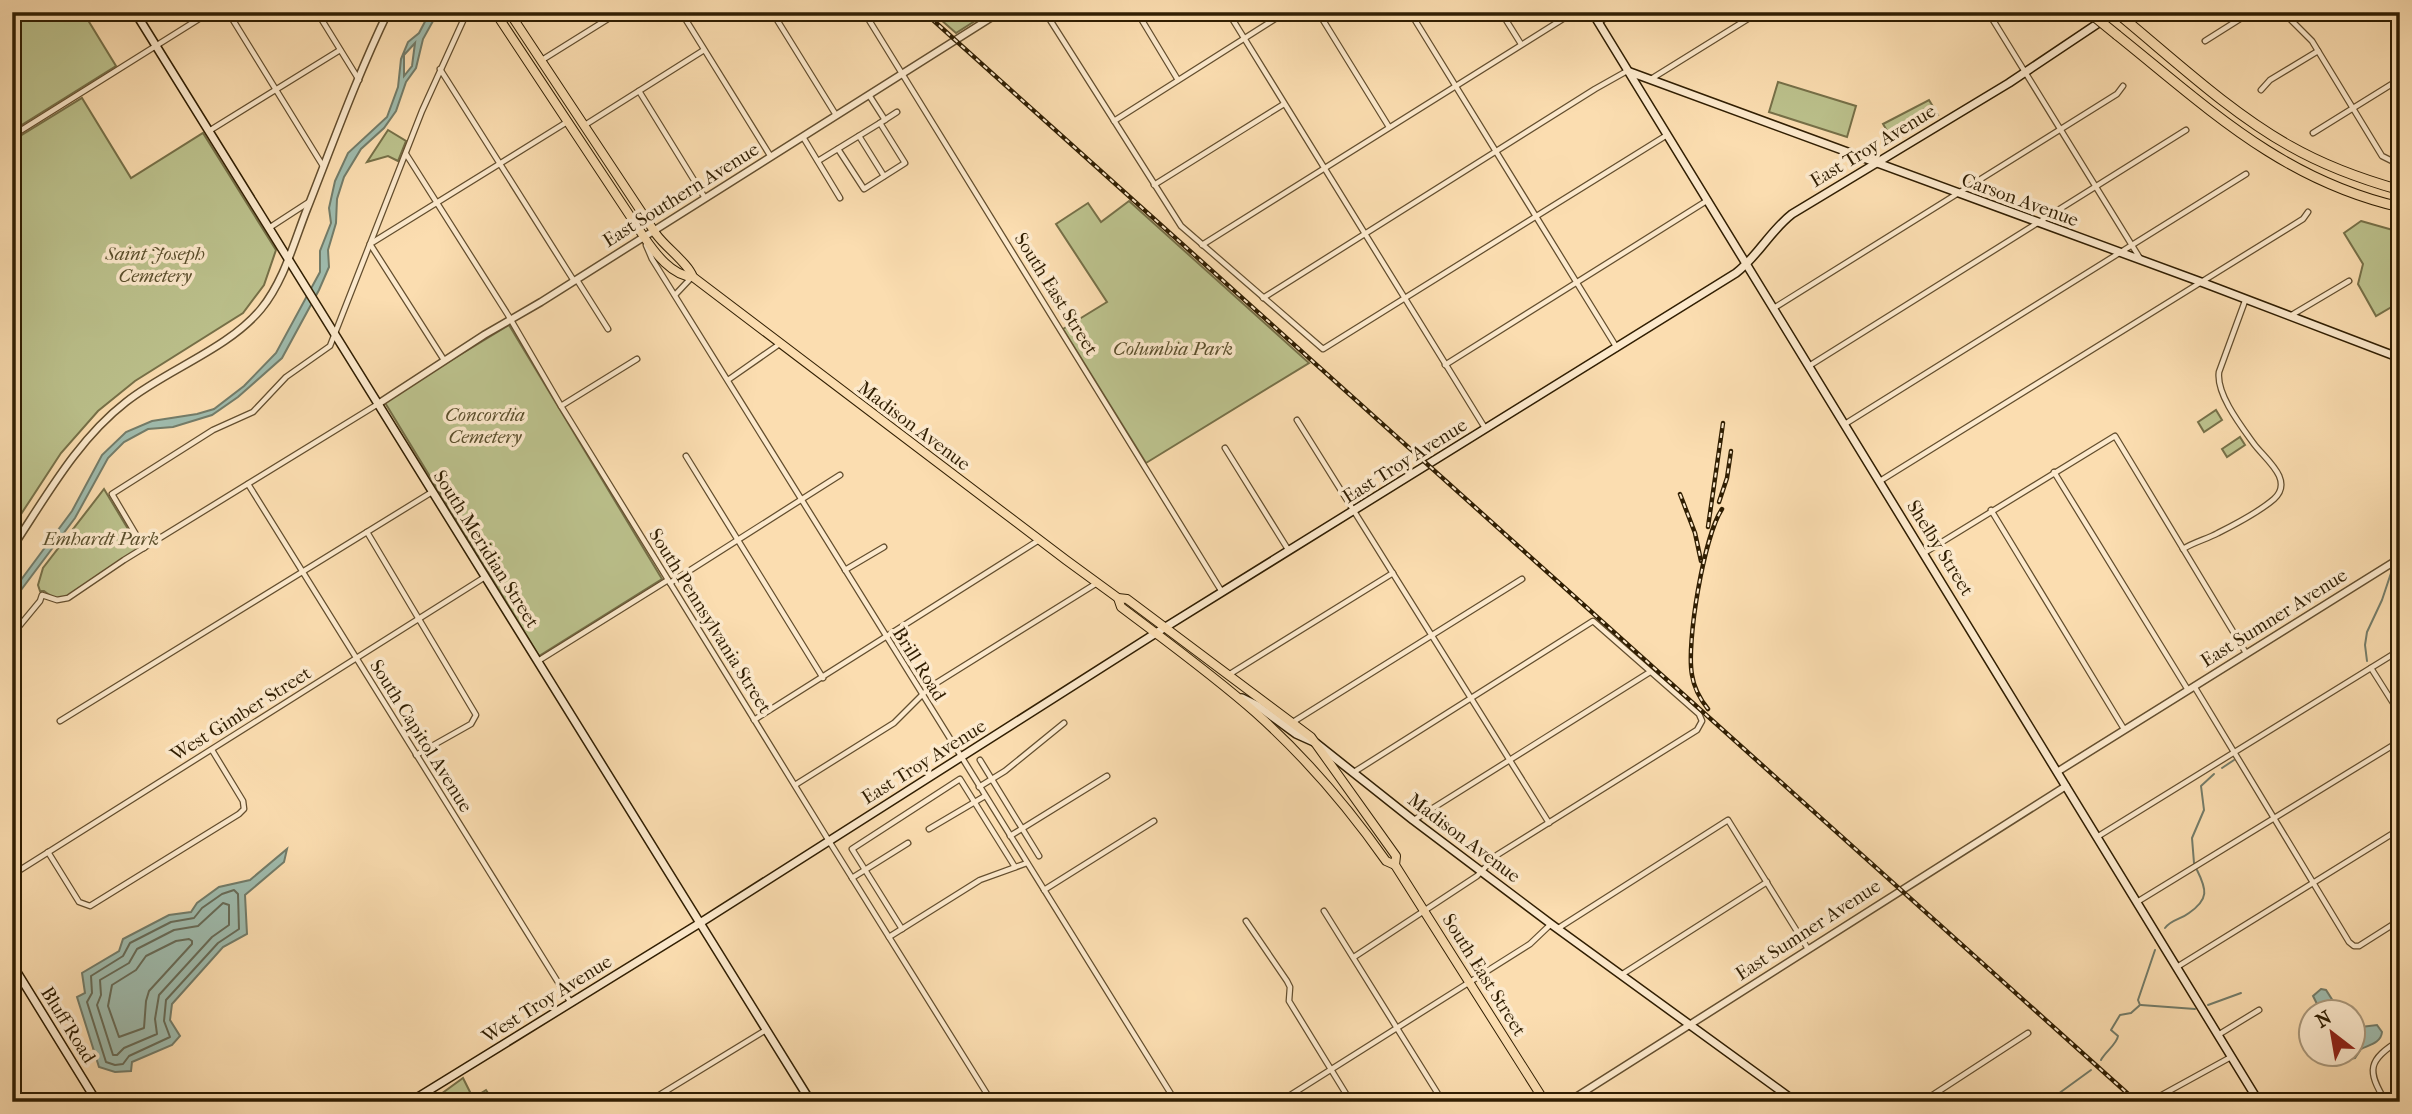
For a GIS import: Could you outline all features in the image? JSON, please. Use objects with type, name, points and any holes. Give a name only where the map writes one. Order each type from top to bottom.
[{"type":"highway","points":[[2115,12],[2273,136],[2339,170],[2400,190]]},
{"type":"highway","points":[[2089,13],[2230,127],[2273,156],[2329,185],[2400,207]]},
{"type":"main road","name":"South Meridian Street","points":[[135,12],[811,1102]]},
{"type":"main road","name":"Madison Avenue","points":[[495,12],[644,237],[671,267],[684,276],[693,276]]},
{"type":"main road","name":"Madison Avenue","points":[[509,12],[654,230],[666,247],[690,268],[693,276],[1039,540],[1118,598],[1127,599],[1166,627],[1304,731]]},
{"type":"main road","name":"Shelby Street","points":[[1592,12],[2259,1102]]},
{"type":"main road","name":"East Troy Avenue","points":[[700,923],[1166,627],[1736,273],[1747,264],[1782,222],[2025,73],[2115,12]]},
{"type":"main road","name":"Carson Avenue","points":[[1629,72],[2400,358]]},
{"type":"main road","name":"Madison Avenue","points":[[1118,598],[1121,607],[1236,695],[1258,706],[1296,734],[1316,743],[1554,926],[1796,1102]]},
{"type":"main road","name":"South East Street","points":[[1236,695],[1310,766],[1357,821],[1386,861],[1395,865],[1426,910],[1545,1102]]},
{"type":"main road","name":"South East Street","points":[[1304,731],[1316,743],[1395,856],[1395,865]]},
{"type":"main road","name":"West Troy Avenue","points":[[410,1102],[700,923]]},
{"type":"main road","name":"Bluff Road","points":[[12,964],[97,1102]]},
{"type":"street","points":[[12,136],[210,12]]},
{"type":"street","points":[[228,12],[323,167]]},
{"type":"street","points":[[317,12],[359,80]]},
{"type":"street","points":[[12,548],[73,457],[102,423],[132,397],[248,322],[274,290],[388,12]]},
{"type":"street","points":[[144,548],[111,494],[212,430],[253,412],[286,377],[327,349],[440,69],[467,12]]},
{"type":"street","points":[[541,60],[619,12]]},
{"type":"street","points":[[681,12],[771,157]]},
{"type":"street","name":"South East Street","points":[[864,12],[1222,592]]},
{"type":"street","name":"East Southern Avenue","points":[[378,404],[1000,12]]},
{"type":"street","points":[[1045,12],[1181,226],[1323,349],[1667,134]]},
{"type":"street","points":[[1136,12],[1178,80]]},
{"type":"street","points":[[1228,12],[1485,430]]},
{"type":"street","points":[[1114,121],[1286,12]]},
{"type":"street","points":[[1318,12],[1389,127]]},
{"type":"street","points":[[1410,12],[1617,348]]},
{"type":"street","points":[[1501,12],[1521,44]]},
{"type":"street","points":[[1202,245],[1574,12]]},
{"type":"street","points":[[1599,23],[1616,12]]},
{"type":"street","points":[[1650,80],[1759,12]]},
{"type":"street","points":[[1988,12],[2142,261]]},
{"type":"street","points":[[2205,41],[2251,12]]},
{"type":"street","points":[[2283,12],[2305,33],[2318,51],[2382,156],[2400,165]]},
{"type":"street","points":[[2395,12],[2400,20]]},
{"type":"street","points":[[774,15],[837,116]]},
{"type":"street","points":[[208,131],[340,50]]},
{"type":"street","points":[[584,125],[704,50]]},
{"type":"street","points":[[2262,90],[2270,80],[2318,51]]},
{"type":"street","points":[[440,69],[608,329]]},
{"type":"street","points":[[1263,298],[1623,71],[1629,72]]},
{"type":"street","points":[[2313,133],[2400,79]]},
{"type":"street","points":[[1774,308],[2117,94],[2123,86]]},
{"type":"street","points":[[639,91],[705,198]]},
{"type":"street","points":[[838,149],[864,189],[905,163],[869,95]]},
{"type":"street","points":[[1154,185],[1284,104]]},
{"type":"street","points":[[818,161],[897,112]]},
{"type":"street","points":[[370,244],[568,121]]},
{"type":"street","points":[[1809,366],[2186,130]]},
{"type":"street","points":[[859,136],[884,176]]},
{"type":"street","points":[[803,137],[840,198]]},
{"type":"street","name":"South Pennsylvania Street","points":[[406,154],[992,1102]]},
{"type":"street","points":[[1844,424],[2246,174]]},
{"type":"street","points":[[1445,365],[1707,200]]},
{"type":"street","points":[[268,228],[310,202]]},
{"type":"street","points":[[1880,481],[2303,219],[2308,212]]},
{"type":"street","name":"Brill Road","points":[[644,237],[652,259],[1177,1102]]},
{"type":"street","points":[[370,244],[444,360]]},
{"type":"street","points":[[675,295],[693,276]]},
{"type":"street","points":[[2289,317],[2349,281]]},
{"type":"street","points":[[2183,549],[2218,534],[2277,495],[2281,486],[2278,475],[2256,447],[2218,384],[2218,372],[2245,301]]},
{"type":"street","points":[[728,380],[781,344]]},
{"type":"street","points":[[561,406],[637,359]]},
{"type":"street","points":[[16,630],[42,595],[57,600],[68,598],[378,404]]},
{"type":"street","points":[[1297,420],[1549,823]]},
{"type":"street","points":[[1924,553],[2115,436],[2246,653]]},
{"type":"street","points":[[1226,448],[1289,551]]},
{"type":"street","points":[[686,456],[822,678]]},
{"type":"street","points":[[2054,472],[2234,752],[2347,939],[2354,946],[2362,944],[2400,920]]},
{"type":"street","points":[[537,661],[739,540],[840,475]]},
{"type":"street","name":"South Capitol Avenue","points":[[248,484],[571,1003]]},
{"type":"street","points":[[60,722],[432,492]]},
{"type":"street","points":[[1991,510],[2124,729]]},
{"type":"street","points":[[367,532],[476,715],[471,724],[416,755]]},
{"type":"street","points":[[754,720],[1039,540]]},
{"type":"street","points":[[845,570],[884,547]]},
{"type":"street","name":"East Sumner Avenue","points":[[2057,772],[2400,558]]},
{"type":"street","points":[[1229,675],[1393,573]]},
{"type":"street","name":"West Gimber Street","points":[[12,875],[485,577]]},
{"type":"street","points":[[1292,722],[1522,579]]},
{"type":"street","points":[[795,785],[894,723],[930,687],[1097,583]]},
{"type":"street","points":[[1353,773],[1593,621],[1699,714],[1702,723],[1697,730],[1497,855],[1481,871],[1354,957]]},
{"type":"street","points":[[2097,837],[2400,650]]},
{"type":"street","points":[[2371,668],[2400,715]]},
{"type":"street","points":[[1413,820],[1650,672]]},
{"type":"street","points":[[979,787],[1064,723]]},
{"type":"street","points":[[2137,902],[2400,741]]},
{"type":"street","points":[[48,852],[79,902],[90,906],[239,814],[244,809],[243,801],[212,750]]},
{"type":"street","points":[[980,760],[1039,856]]},
{"type":"street","points":[[1010,836],[1107,776]]},
{"type":"street","points":[[902,929],[852,849],[960,779],[1015,867]]},
{"type":"street","name":"East Sumner Avenue","points":[[1568,1102],[2066,786]]},
{"type":"street","points":[[929,829],[985,796]]},
{"type":"street","points":[[1289,1096],[1530,944],[1554,926],[1728,820],[1808,949]]},
{"type":"street","points":[[1044,890],[1154,821]]},
{"type":"street","points":[[2177,967],[2400,829]]},
{"type":"street","points":[[852,878],[908,843]]},
{"type":"street","points":[[889,937],[980,880],[1027,863]]},
{"type":"street","points":[[1620,975],[1767,883]]},
{"type":"street","points":[[1324,911],[1443,1102]]},
{"type":"street","points":[[1246,920],[1287,981],[1290,987],[1289,1001],[1351,1102]]},
{"type":"street","points":[[2218,1035],[2259,1010]]},
{"type":"street","points":[[648,1102],[766,1030]]},
{"type":"street","points":[[1922,1102],[2028,1033]]},
{"type":"street","points":[[2386,1102],[2374,1080],[2373,1068],[2379,1054],[2400,1040]]},
{"type":"street","points":[[2149,1102],[2232,1057]]},
{"type":"green space","points":[[32,12],[83,12],[116,66],[12,131],[12,24]]},
{"type":"green space","points":[[932,12],[989,12],[956,33]]},
{"type":"green space","points":[[1778,82],[1856,106],[1847,137],[1769,112]]},
{"type":"green space","name":"Saint Joseph Cemetery","points":[[82,98],[131,178],[203,133],[276,250],[264,285],[243,313],[135,381],[98,411],[61,453],[12,528],[12,141]]},
{"type":"green space","points":[[1929,100],[1938,115],[1893,141],[1883,124]]},
{"type":"green space","points":[[388,130],[406,141],[398,161],[388,156],[367,162]]},
{"type":"green space","name":"Columbia Park","points":[[1129,201],[1309,363],[1146,463],[1063,329],[1107,302],[1056,224],[1088,203],[1101,222]]},
{"type":"green space","points":[[2361,221],[2400,232],[2400,302],[2376,316],[2358,284],[2363,264],[2344,233]]},
{"type":"green space","name":"Concordia Cemetery","points":[[509,325],[662,579],[539,656],[384,401]]},
{"type":"green space","points":[[2216,410],[2222,420],[2204,432],[2198,422]]},
{"type":"green space","points":[[2240,437],[2245,445],[2227,457],[2222,449]]},
{"type":"green space","name":"Emhardt Park","points":[[104,489],[140,549],[71,595],[57,598],[40,591],[38,585],[43,568]]},
{"type":"green space","points":[[463,1078],[473,1098],[486,1090],[494,1102],[430,1102]]},
{"type":"water","points":[[430,12],[438,12],[423,39],[416,68],[406,82],[396,111],[384,128],[361,149],[344,177],[337,199],[336,223],[328,250],[329,267],[282,358],[238,397],[212,415],[173,427],[148,429],[124,442],[108,458],[75,518],[12,602],[12,592],[72,511],[102,455],[126,432],[152,421],[214,409],[244,386],[276,353],[320,272],[320,251],[331,223],[329,208],[335,181],[348,153],[387,117],[398,87],[401,59],[408,42],[419,33]],"holes":[[[415,43],[412,66],[404,76],[404,55]]]},
{"type":"water","points":[[287,849],[284,862],[245,895],[247,934],[223,947],[172,1004],[170,1020],[180,1036],[172,1045],[132,1062],[131,1071],[115,1072],[99,1067],[77,997],[85,993],[82,973],[119,951],[123,939],[169,915],[191,912],[197,903],[219,887],[250,880]]},
{"type":"water","points":[[2321,989],[2326,990],[2331,998],[2314,998]]},
{"type":"water","points":[[2377,1025],[2382,1032],[2379,1039],[2366,1047],[2366,1026]]},
{"type":"waterway","points":[[2367,661],[2367,632],[2392,570]]},
{"type":"waterway","points":[[2222,768],[2234,760]]},
{"type":"waterway","points":[[2194,863],[2192,838],[2204,810],[2201,786],[2214,774]]},
{"type":"waterway","points":[[2165,928],[2189,913],[2203,899],[2203,883],[2197,870]]},
{"type":"waterway","points":[[2101,1060],[2117,1039],[2118,1036],[2111,1030],[2120,1015],[2131,1013],[2140,1005],[2138,1000],[2155,950]]},
{"type":"waterway","points":[[2208,1005],[2241,993]]},
{"type":"waterway","points":[[2141,1005],[2195,1009]]},
{"type":"waterway","points":[[2047,1102],[2091,1070]]},
{"type":"railway","points":[[924,12],[2137,1102]]},
{"type":"railway","points":[[1708,527],[1723,423]]},
{"type":"railway","points":[[1719,502],[1727,478],[1731,451]]},
{"type":"railway","points":[[1680,494],[1695,533],[1701,561]]},
{"type":"railway","points":[[1708,709],[1693,680],[1692,639],[1703,565],[1715,523],[1722,509]]}]
